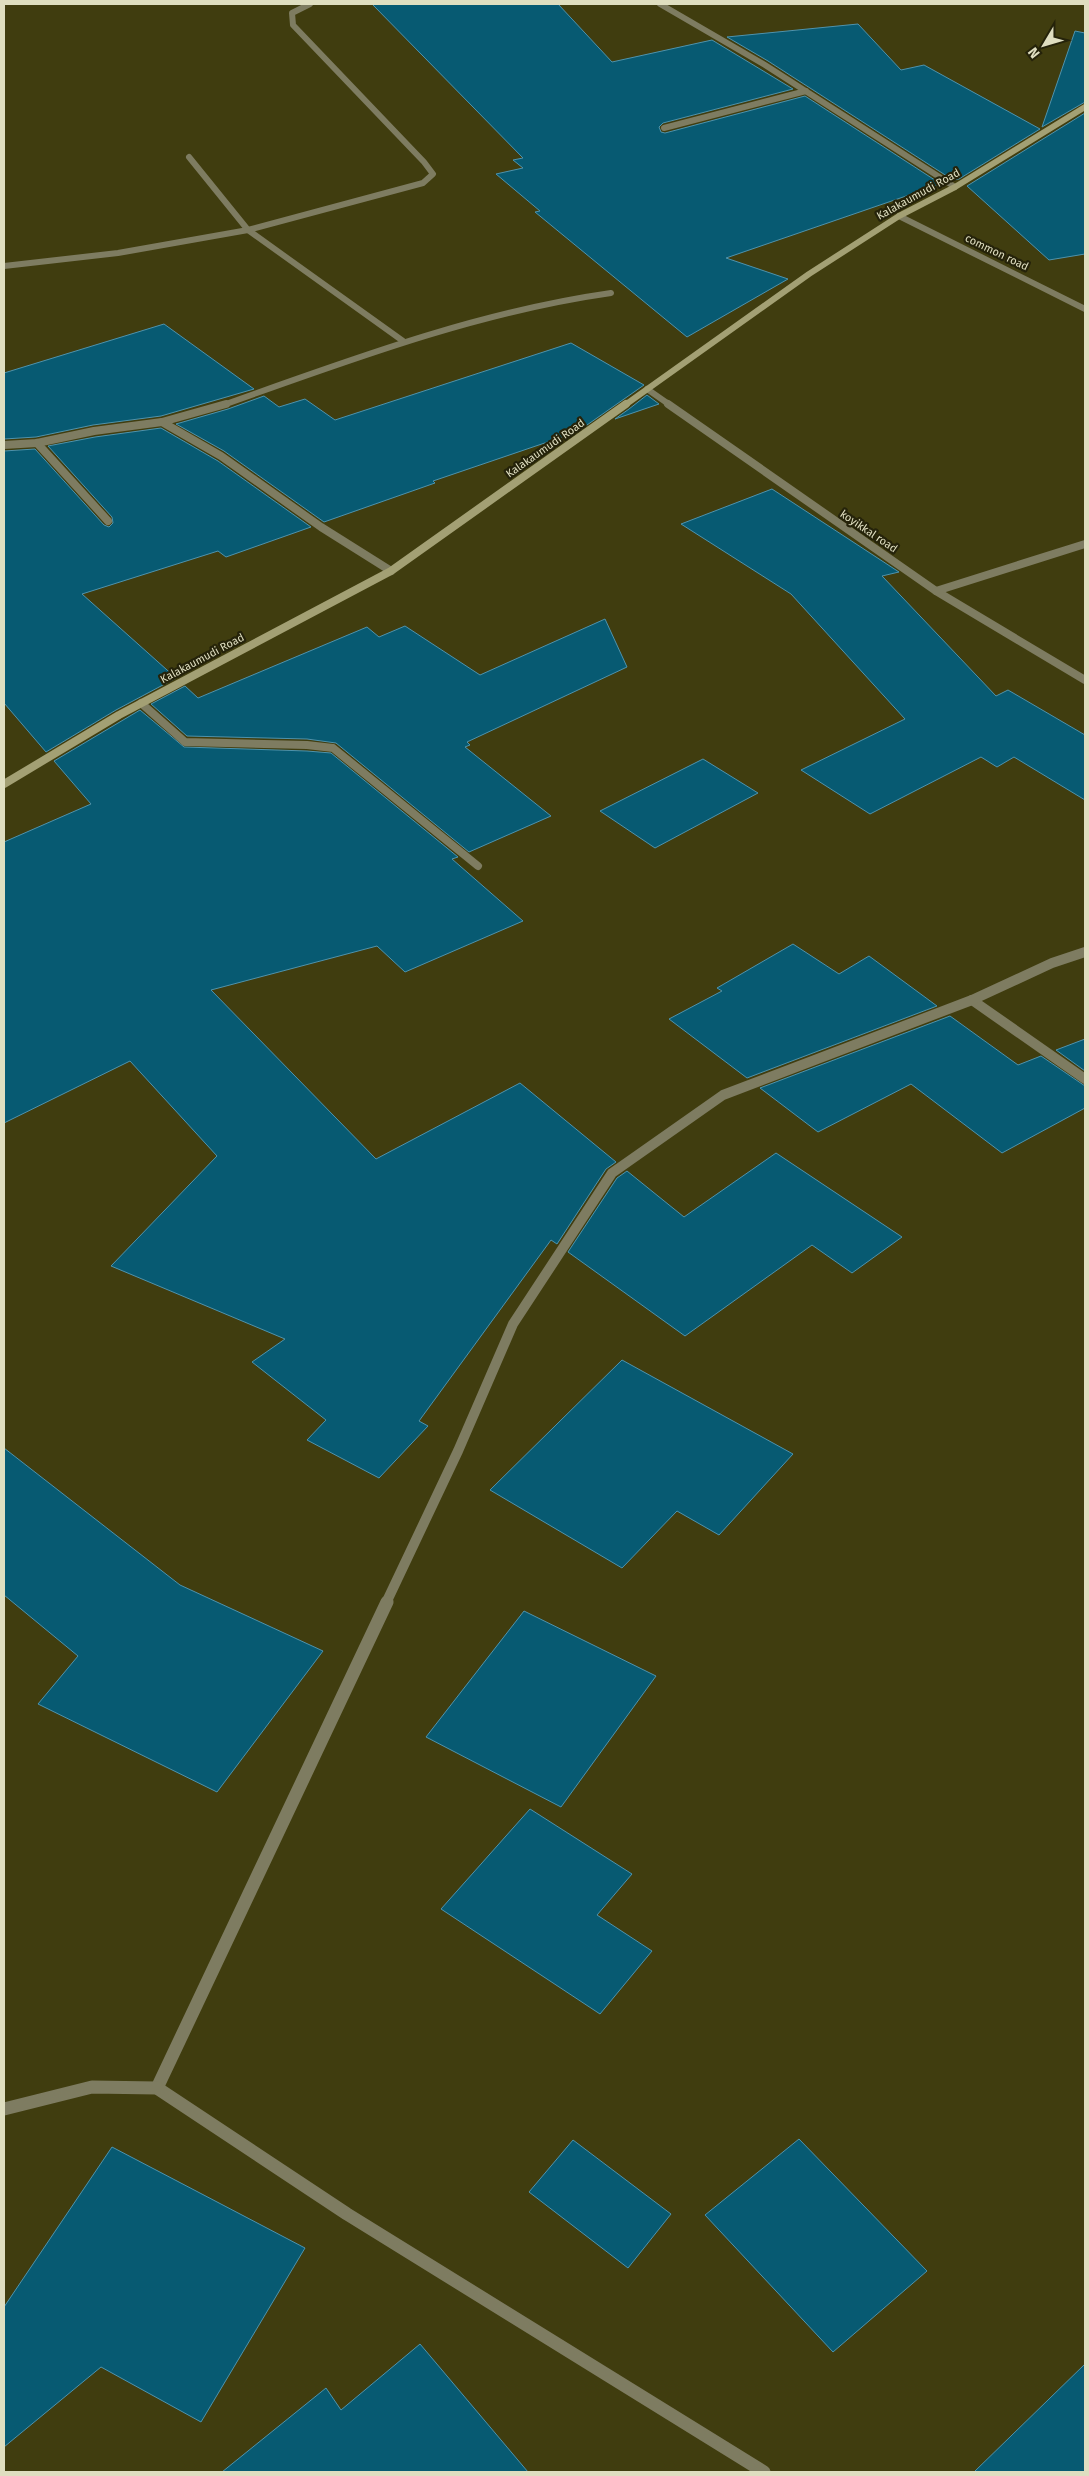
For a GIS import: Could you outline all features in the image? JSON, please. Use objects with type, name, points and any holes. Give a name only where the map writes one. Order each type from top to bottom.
[{"type":"street","points":[[4,266],[118,253],[248,230],[423,183],[433,174],[293,25],[292,13],[310,4]]},
{"type":"street","points":[[660,4],[806,91],[955,187]]},
{"type":"street","points":[[664,128],[806,91]]},
{"type":"street","name":"Kalakaumudi Road","points":[[6,781],[141,703],[391,571],[810,274],[898,216],[955,187],[1085,107]]},
{"type":"street","points":[[190,157],[248,230],[403,341]]},
{"type":"street","name":"common road","points":[[898,216],[1085,309]]},
{"type":"street","points":[[4,445],[37,443],[94,430],[162,422],[220,406],[403,341],[568,299],[611,293]]},
{"type":"street","name":"koyikkal road","points":[[647,389],[936,591],[1085,680]]},
{"type":"street","points":[[162,422],[220,456],[269,488],[322,527],[391,571]]},
{"type":"street","points":[[37,443],[108,521]]},
{"type":"street","points":[[936,591],[1085,544]]},
{"type":"street","points":[[141,703],[185,742],[307,745],[332,748],[478,866]]},
{"type":"street","points":[[157,2088],[458,1451],[512,1324],[612,1173],[722,1095],[972,1000],[1052,963],[1085,952]]},
{"type":"street","points":[[972,1000],[1085,1080]]},
{"type":"street","points":[[4,2109],[92,2087],[157,2088],[347,2214],[764,2472]]},
{"type":"building","points":[[372,4],[558,4],[612,62],[712,40],[793,89],[663,123],[659,127],[661,132],[665,133],[805,96],[941,184],[726,258],[788,279],[687,337],[535,212],[540,211],[496,174],[523,168],[513,160],[523,158]]},
{"type":"building","points":[[858,24],[901,70],[924,65],[1040,129],[959,179],[953,180],[768,61],[727,37]]},
{"type":"building","points":[[1075,31],[1085,33],[1085,102],[1042,127]]},
{"type":"building","points":[[1085,113],[1085,254],[1049,260],[967,186]]},
{"type":"building","points":[[164,324],[254,389],[161,416],[93,425],[36,437],[4,439],[4,373]]},
{"type":"building","points":[[571,343],[644,385],[577,432],[433,481],[435,483],[324,522],[224,451],[176,424],[264,396],[279,407],[305,399],[335,420]]},
{"type":"building","points":[[647,395],[659,404],[615,419],[629,409]]},
{"type":"building","points":[[161,428],[218,461],[311,527],[226,557],[218,551],[82,594],[176,678],[116,710],[46,752],[4,703],[4,451],[35,449],[104,525],[109,527],[113,523],[112,517],[48,446]]},
{"type":"building","points":[[772,489],[899,572],[882,576],[996,696],[1008,690],[1085,735],[1085,800],[1014,757],[997,767],[981,757],[870,814],[801,770],[905,719],[791,594],[681,524]]},
{"type":"building","points":[[605,619],[627,667],[467,742],[470,745],[465,747],[551,816],[469,852],[336,743],[307,739],[187,736],[151,704],[185,686],[198,698],[367,627],[379,637],[405,626],[480,675]]},
{"type":"building","points":[[140,710],[184,747],[331,753],[458,857],[452,859],[523,921],[405,972],[377,946],[211,990],[376,1159],[520,1083],[616,1162],[606,1169],[557,1244],[551,1240],[419,1421],[428,1426],[379,1478],[307,1440],[326,1420],[252,1362],[285,1339],[111,1266],[217,1156],[130,1061],[4,1123],[4,842],[91,804],[54,761]]},
{"type":"building","points":[[703,759],[758,793],[655,848],[600,811]]},
{"type":"building","points":[[793,944],[839,974],[869,956],[937,1006],[747,1078],[669,1019],[722,991],[717,988]]},
{"type":"building","points":[[950,1016],[1018,1065],[1041,1056],[1085,1086],[1085,1108],[1002,1153],[911,1084],[818,1132],[760,1088]]},
{"type":"building","points":[[1085,1039],[1085,1071],[1056,1050]]},
{"type":"building","points":[[776,1153],[902,1237],[852,1273],[812,1245],[685,1336],[568,1252],[617,1178],[627,1171],[684,1217]]},
{"type":"building","points":[[622,1360],[793,1454],[719,1535],[677,1511],[622,1568],[490,1490]]},
{"type":"building","points":[[4,1448],[180,1585],[323,1651],[217,1792],[38,1704],[78,1656],[4,1595]]},
{"type":"building","points":[[524,1611],[656,1676],[561,1807],[426,1737]]},
{"type":"building","points":[[530,1809],[632,1874],[597,1915],[652,1951],[600,2014],[441,1909]]},
{"type":"building","points":[[799,2139],[927,2271],[833,2352],[705,2215]]},
{"type":"building","points":[[573,2140],[671,2214],[628,2268],[529,2192]]},
{"type":"building","points":[[112,2147],[305,2248],[201,2422],[101,2367],[4,2447],[4,2307]]},
{"type":"building","points":[[420,2344],[528,2472],[222,2472],[326,2388],[341,2410]]},
{"type":"building","points":[[1085,2364],[1085,2472],[974,2472]]}]
